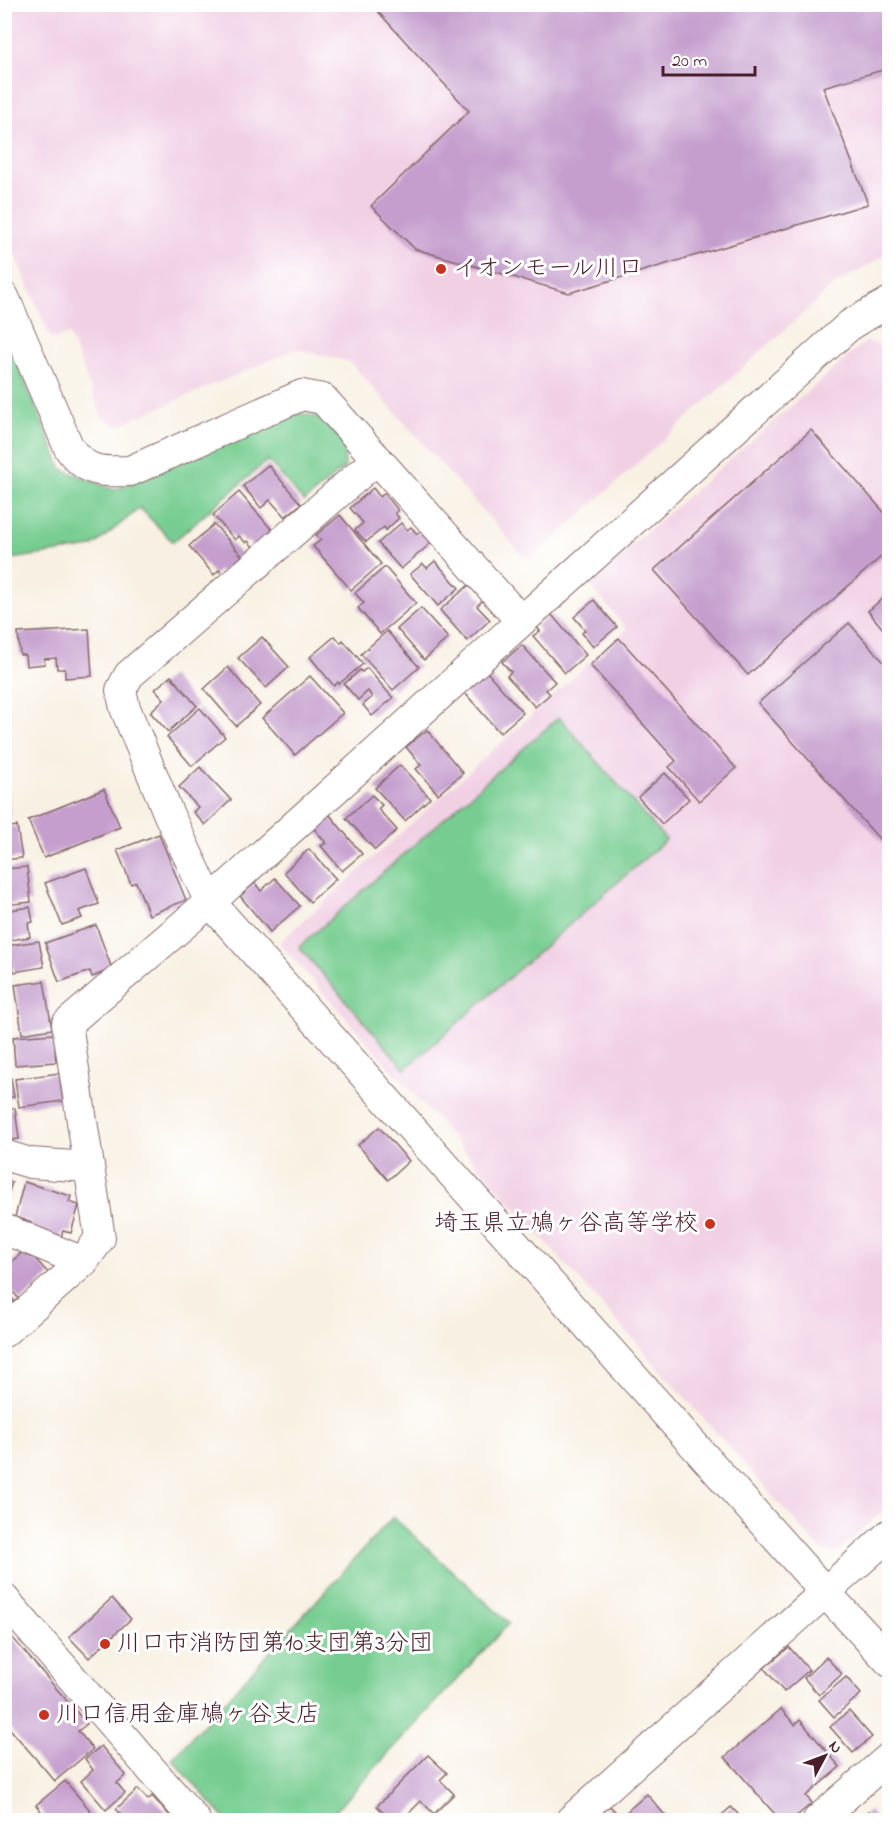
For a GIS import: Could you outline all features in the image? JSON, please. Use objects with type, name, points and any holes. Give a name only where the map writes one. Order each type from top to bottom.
[{"type":"street","points":[[4,297],[69,448],[78,462],[103,472],[130,471],[302,395],[323,399],[521,621]]},
{"type":"street","points":[[4,1332],[83,1262],[100,1238],[67,1024],[210,902],[851,324],[890,302]]},
{"type":"street","points":[[377,459],[129,675],[121,690],[125,708],[169,815],[210,902],[824,1591],[890,1662]]},
{"type":"street","points":[[4,1155],[30,1163],[89,1167]]},
{"type":"street","points":[[4,1234],[9,1231],[83,1262]]},
{"type":"street","points":[[571,1821],[890,1534]]},
{"type":"street","points":[[4,1599],[195,1821]]},
{"type":"street","points":[[818,1821],[890,1757]]},
{"type":"shaded area","name":"イオンモール川口","points":[[4,5],[889,5],[889,253],[834,285],[534,557],[525,558],[350,362],[296,349],[117,426],[102,417],[69,334],[51,339],[5,231]]},
{"type":"shaded area","name":"埼玉県立鳩ヶ谷高等学校","points":[[866,341],[889,348],[889,1505],[836,1553],[822,1551],[279,943],[627,629],[588,583]]},
{"type":"green space","points":[[4,333],[62,469],[114,490],[299,413],[322,418],[344,444],[345,467],[304,502],[268,460],[173,542],[140,508],[92,547],[5,560]]},
{"type":"green space","points":[[559,717],[666,840],[405,1069],[299,947]]},
{"type":"green space","points":[[393,1517],[509,1623],[327,1820],[226,1820],[172,1759]]},
{"type":"building","points":[[371,4],[890,4],[890,68],[823,87],[868,204],[569,293],[415,249],[371,206],[469,111]]},
{"type":"building","points":[[811,430],[890,519],[890,549],[748,675],[654,570]]},
{"type":"building","points":[[268,465],[301,504],[285,517],[270,500],[261,508],[243,486]]},
{"type":"building","points":[[373,488],[380,497],[384,493],[398,510],[395,513],[399,518],[386,530],[384,527],[366,542],[355,530],[363,523],[350,508]]},
{"type":"building","points":[[239,492],[273,531],[254,548],[239,536],[235,540],[213,515]]},
{"type":"building","points":[[340,515],[381,564],[351,590],[313,546],[321,540],[316,535]]},
{"type":"building","points":[[401,523],[407,530],[411,527],[417,534],[420,531],[431,543],[401,569],[378,543]]},
{"type":"building","points":[[214,524],[242,556],[222,574],[219,570],[214,575],[189,546]]},
{"type":"building","points":[[435,561],[459,588],[438,606],[410,574],[423,564],[427,568]]},
{"type":"building","points":[[385,567],[416,603],[380,634],[358,608],[364,603],[355,593]]},
{"type":"building","points":[[469,585],[483,600],[477,606],[490,620],[467,641],[440,610]]},
{"type":"building","points":[[890,592],[890,624],[883,629],[868,611]]},
{"type":"building","points":[[594,600],[617,627],[593,647],[582,633],[585,630],[574,617]]},
{"type":"building","points":[[421,608],[448,638],[424,660],[397,629]]},
{"type":"building","points":[[551,614],[586,655],[565,673],[533,636],[540,631],[536,626]]},
{"type":"building","points":[[849,623],[890,669],[890,851],[758,703]]},
{"type":"building","points":[[89,629],[92,676],[65,678],[65,669],[57,669],[56,658],[44,659],[45,664],[26,666],[25,655],[20,655],[18,633]]},
{"type":"building","points":[[387,631],[419,667],[393,690],[361,654]]},
{"type":"building","points":[[335,636],[341,643],[343,640],[363,664],[334,686],[310,657]]},
{"type":"building","points":[[262,637],[289,667],[266,688],[238,658]]},
{"type":"building","points":[[619,638],[736,768],[699,801],[669,767],[676,761],[590,665]]},
{"type":"building","points":[[522,645],[555,682],[546,690],[550,694],[535,707],[507,676],[511,672],[502,662]]},
{"type":"building","points":[[228,667],[260,705],[236,726],[204,689]]},
{"type":"building","points":[[367,668],[393,698],[372,716],[363,705],[372,697],[368,691],[358,700],[344,684],[360,670],[362,672]]},
{"type":"building","points":[[487,672],[523,713],[500,733],[464,692]]},
{"type":"building","points":[[171,676],[197,706],[168,732],[150,712],[164,699],[155,689]]},
{"type":"building","points":[[310,676],[343,713],[295,755],[262,718]]},
{"type":"building","points":[[200,708],[225,737],[192,766],[167,737]]},
{"type":"building","points":[[427,730],[463,773],[438,794],[416,769],[421,765],[406,747]]},
{"type":"building","points":[[400,765],[430,798],[405,821],[375,788]]},
{"type":"building","points":[[200,767],[231,800],[205,825],[193,812],[198,807],[179,787]]},
{"type":"building","points":[[665,773],[689,799],[662,824],[638,797]]},
{"type":"building","points":[[4,784],[7,784],[10,815],[4,816]]},
{"type":"building","points":[[104,789],[120,827],[44,858],[28,820]]},
{"type":"building","points":[[372,795],[382,805],[378,809],[397,830],[375,850],[346,818]]},
{"type":"building","points":[[329,814],[362,854],[342,871],[321,846],[326,843],[313,827]]},
{"type":"building","points":[[17,826],[22,858],[4,860],[4,828]]},
{"type":"building","points":[[159,834],[186,900],[149,915],[136,882],[131,884],[117,850]]},
{"type":"building","points":[[309,849],[336,879],[310,902],[284,872]]},
{"type":"building","points":[[27,867],[31,902],[4,905],[4,869]]},
{"type":"building","points":[[86,868],[99,904],[79,911],[82,918],[62,925],[45,883]]},
{"type":"building","points":[[275,878],[300,906],[270,932],[240,896],[255,883],[261,891]]},
{"type":"building","points":[[30,907],[33,922],[28,923],[30,937],[4,941],[4,911]]},
{"type":"building","points":[[96,925],[112,969],[92,977],[90,971],[59,982],[45,943]]},
{"type":"building","points":[[39,941],[44,967],[14,972],[12,963],[7,964],[4,946]]},
{"type":"building","points":[[44,981],[52,1029],[22,1034],[15,985]]},
{"type":"building","points":[[54,1034],[56,1062],[15,1065],[13,1037]]},
{"type":"building","points":[[59,1073],[63,1101],[19,1107],[15,1079]]},
{"type":"building","points":[[11,1078],[14,1097],[4,1098],[4,1079]]},
{"type":"building","points":[[15,1108],[19,1139],[5,1141],[4,1109]]},
{"type":"building","points":[[379,1127],[409,1161],[388,1180],[358,1145]]},
{"type":"building","points":[[4,1180],[12,1182],[5,1205],[4,1205]]},
{"type":"building","points":[[24,1182],[71,1196],[69,1202],[79,1205],[71,1233],[63,1231],[60,1240],[28,1230],[31,1222],[15,1217]]},
{"type":"building","points":[[24,1251],[32,1255],[50,1275],[21,1301],[4,1282],[4,1268]]},
{"type":"building","points":[[4,1290],[21,1309],[4,1323]]},
{"type":"building","points":[[112,1598],[131,1619],[89,1658],[69,1637]]},
{"type":"building","points":[[11,1636],[87,1724],[78,1731],[93,1749],[55,1781],[4,1722],[4,1642]]},
{"type":"building","points":[[789,1647],[809,1670],[784,1692],[764,1668]]},
{"type":"building","points":[[826,1657],[842,1674],[819,1695],[804,1678]]},
{"type":"building","points":[[846,1677],[861,1694],[834,1717],[819,1700]]},
{"type":"building","points":[[781,1709],[795,1725],[800,1720],[840,1767],[806,1796],[812,1803],[792,1820],[780,1820],[725,1757]]},
{"type":"building","points":[[849,1711],[872,1737],[853,1753],[830,1727]]},
{"type":"building","points":[[101,1746],[126,1775],[117,1783],[125,1793],[106,1810],[81,1781],[93,1770],[85,1759]]},
{"type":"building","points":[[428,1755],[447,1773],[440,1780],[454,1794],[434,1814],[421,1801],[402,1820],[391,1820],[377,1806]]},
{"type":"building","points":[[65,1781],[96,1817],[92,1820],[42,1820],[46,1817],[36,1805]]},
{"type":"building","points":[[138,1789],[148,1800],[152,1796],[172,1818],[170,1820],[127,1820],[116,1809]]},
{"type":"building","points":[[647,1794],[669,1820],[632,1820],[625,1813]]},
{"type":"building","points":[[610,1806],[623,1820],[594,1820]]},
{"type":"building","points":[[731,1807],[744,1820],[716,1820]]},
{"type":"building","points":[[890,1809],[890,1820],[877,1820]]},
{"type":"building","points":[[869,1811],[877,1820],[858,1820]]},
{"type":"place","name":"イオンモール川口","points":[[441,269]]},
{"type":"place","name":"埼玉県立鳩ヶ谷高等学校","points":[[710,1224]]},
{"type":"place","name":"川口市消防団第10支団第3分団","points":[[105,1644]]},
{"type":"place","name":"川口信用金庫鳩ヶ谷支店","points":[[44,1715]]}]
